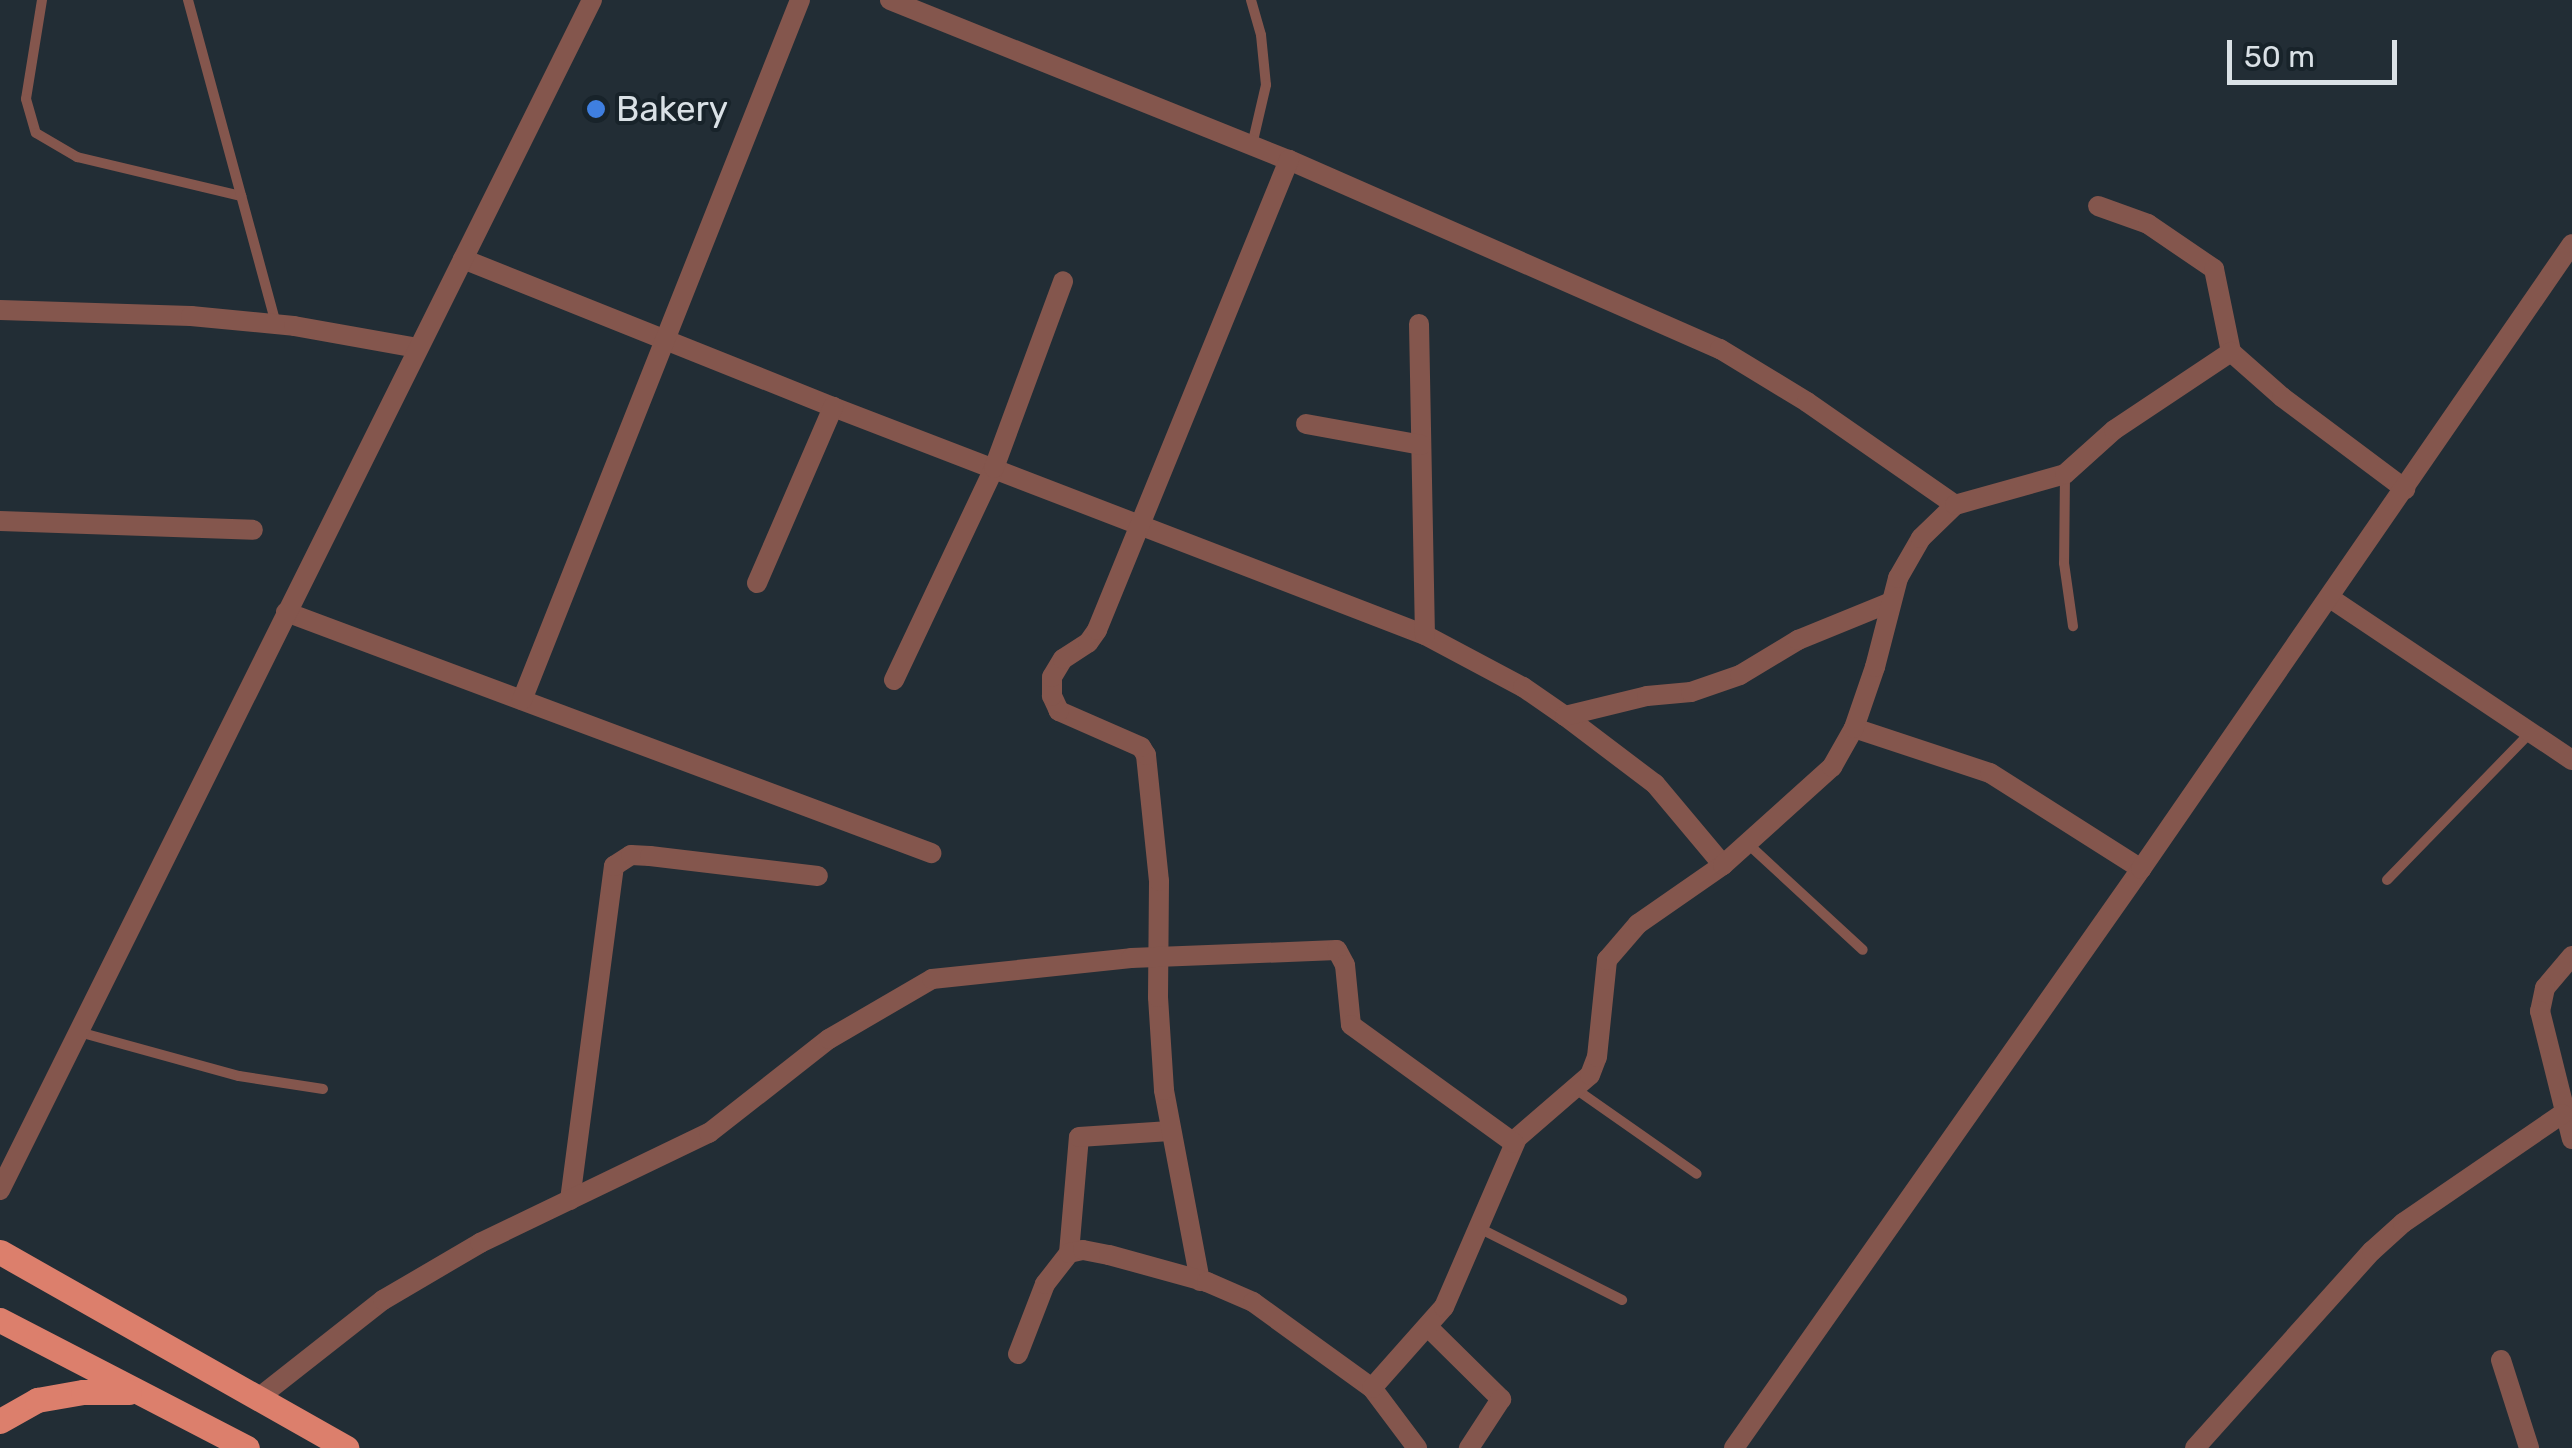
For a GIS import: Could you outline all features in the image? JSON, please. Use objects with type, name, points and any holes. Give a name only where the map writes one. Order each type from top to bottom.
[{"type":"main road","points":[[0,1252],[346,1448]]},
{"type":"main road","points":[[0,1320],[247,1448]]},
{"type":"main road","points":[[0,1421],[37,1400],[84,1392],[134,1392]]},
{"type":"street","points":[[0,1190],[592,0]]},
{"type":"street","points":[[522,700],[800,0]]},
{"type":"street","points":[[890,0],[1289,160],[1720,349],[1808,402],[1955,505]]},
{"type":"street","points":[[1200,1280],[1170,1131],[1158,957],[1159,881],[1146,756],[1142,747],[1059,711],[1052,696],[1052,677],[1063,659],[1088,642],[1097,630],[1289,160]]},
{"type":"street","points":[[2098,206],[2148,224],[2214,269],[2232,352],[2282,397],[2405,489]]},
{"type":"street","points":[[1734,1448],[2142,870],[2572,244]]},
{"type":"street","points":[[462,258],[832,408],[1425,635],[1523,687],[1655,784],[1723,865]]},
{"type":"street","points":[[894,680],[994,468],[1063,281]]},
{"type":"street","points":[[0,310],[190,316],[276,325],[418,348]]},
{"type":"street","points":[[1419,324],[1425,635]]},
{"type":"street","points":[[1372,1388],[1444,1307],[1481,1229],[1514,1143],[1527,1125],[1577,1090],[1597,1057],[1607,960],[1638,924],[1723,865],[1832,767],[1854,728],[1898,578],[1921,538],[1955,505],[2065,474],[2114,430],[2232,352]]},
{"type":"street","points":[[757,583],[832,408]]},
{"type":"street","points":[[1306,424],[1421,445]]},
{"type":"street","points":[[0,521],[254,530]]},
{"type":"street","points":[[2330,598],[2572,760]]},
{"type":"street","points":[[1566,716],[1647,696],[1691,692],[1740,675],[1798,640],[1891,602]]},
{"type":"street","points":[[286,612],[931,853]]},
{"type":"street","points":[[1854,728],[1990,773],[2142,870]]},
{"type":"street","points":[[570,1200],[614,866],[631,855],[818,876]]},
{"type":"street","points":[[257,1399],[383,1300],[480,1243],[709,1133],[829,1039],[932,978],[1158,957],[1337,950],[1345,965],[1351,1025],[1514,1143]]},
{"type":"street","points":[[2572,956],[2545,988],[2540,1010],[2562,1114],[2572,1139]]},
{"type":"street","points":[[2194,1448],[2372,1251],[2404,1223],[2562,1114]]},
{"type":"street","points":[[1018,1354],[1045,1284],[1069,1253],[1079,1137],[1170,1131]]},
{"type":"street","points":[[1069,1253],[1109,1255],[1200,1280],[1253,1302],[1372,1388],[1417,1448]]},
{"type":"street","points":[[1428,1328],[1501,1399],[1469,1448]]},
{"type":"street","points":[[2501,1360],[2529,1448]]},
{"type":"lane","points":[[42,0],[26,99],[36,133],[77,157],[241,196]]},
{"type":"lane","points":[[188,0],[276,325]]},
{"type":"lane","points":[[1252,0],[1261,36],[1266,86],[1252,145]]},
{"type":"lane","points":[[2065,474],[2064,563],[2073,626]]},
{"type":"lane","points":[[2387,880],[2531,732]]},
{"type":"lane","points":[[1747,843],[1862,950]]},
{"type":"lane","points":[[78,1032],[239,1076],[323,1089]]},
{"type":"lane","points":[[1577,1090],[1697,1174]]},
{"type":"lane","points":[[1481,1229],[1622,1300]]},
{"type":"place","name":"Bakery","points":[[596,109]]}]
